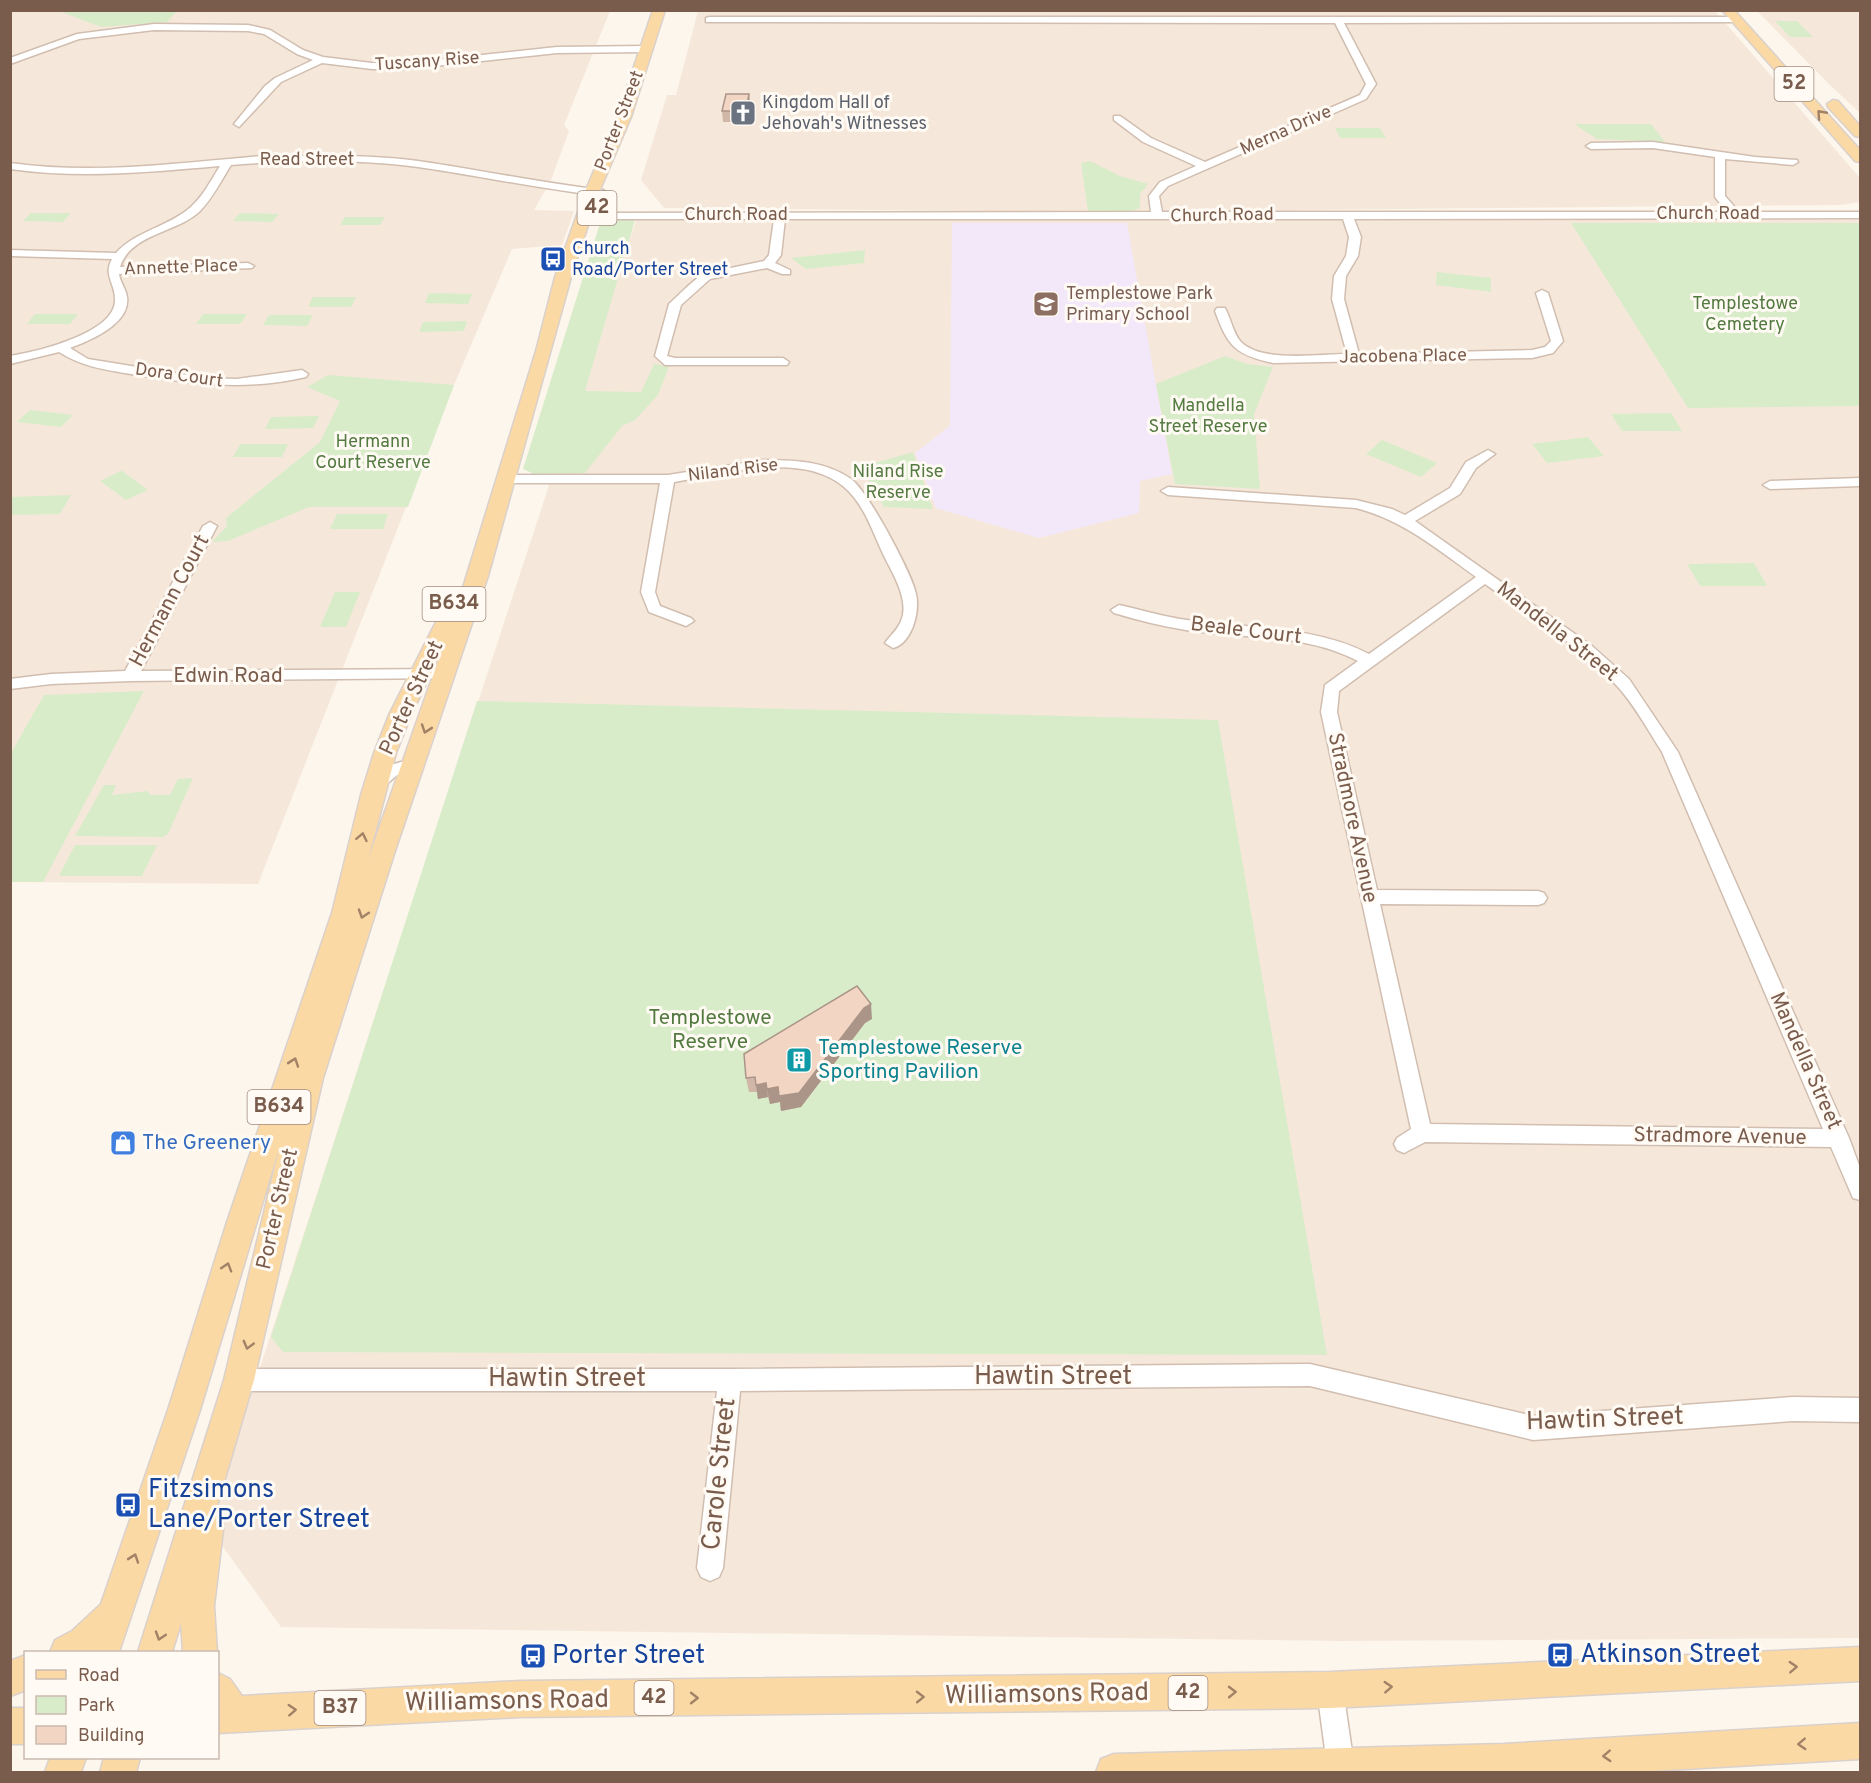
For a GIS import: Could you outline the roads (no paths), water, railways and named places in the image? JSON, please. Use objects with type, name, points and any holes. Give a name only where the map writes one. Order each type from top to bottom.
[{"type":"main road","name":"Porter Street","points":[[156,1651],[239,1380],[306,1090],[478,576],[504,479],[589,216],[638,104],[644,56],[658,10]]},
{"type":"main road","name":"52","points":[[1740,15],[1860,158]]},
{"type":"main road","name":"52","points":[[1828,98],[1860,133]]},
{"type":"main road","name":"Porter Street","points":[[103,1651],[184,1410],[240,1222],[344,913],[376,784],[400,715],[442,633],[504,479]]},
{"type":"main road","points":[[200,1651],[197,1606],[216,1460]]},
{"type":"main road","points":[[70,1651],[84,1643],[115,1613]]},
{"type":"main road","name":"Williamsons Road","points":[[223,1706],[1330,1690],[1860,1664]]},
{"type":"main road","points":[[10,1679],[24,1673]]},
{"type":"main road","points":[[1114,1773],[1342,1770],[1860,1741]]},
{"type":"street","points":[[1480,10],[1486,20]]},
{"type":"street","points":[[709,21],[1019,15],[1339,21],[1740,15]]},
{"type":"street","name":"Merna Drive","points":[[1157,217],[1154,196],[1164,184],[1363,97],[1369,91],[1371,84],[1339,21]]},
{"type":"street","name":"Tuscany Rise","points":[[10,61],[54,43],[89,34],[120,29],[221,26],[267,32],[300,52],[321,60],[359,66],[407,66],[557,50],[644,56]]},
{"type":"street","points":[[239,124],[268,88],[278,80],[321,60]]},
{"type":"street","points":[[1117,118],[1147,140],[1205,166]]},
{"type":"street","points":[[1591,146],[1653,145],[1720,156],[1793,162]]},
{"type":"street","points":[[1720,156],[1720,196],[1735,214]]},
{"type":"street","name":"Read Street","points":[[10,166],[53,172],[97,173],[291,159],[393,161],[598,192]]},
{"type":"street","points":[[10,360],[60,348],[94,333],[117,311],[121,303],[120,292],[113,283],[113,271],[119,256],[136,241],[195,210],[226,162]]},
{"type":"street","points":[[1347,214],[1355,237],[1352,256],[1341,276],[1338,299],[1354,358]]},
{"type":"street","points":[[768,264],[775,255],[780,215]]},
{"type":"street","name":"Church Road","points":[[589,216],[1860,215]]},
{"type":"street","points":[[10,253],[119,256]]},
{"type":"street","points":[[783,362],[675,362],[665,361],[661,356],[675,304],[706,276],[768,264],[786,272]]},
{"type":"street","name":"Annette Place","points":[[113,271],[248,266]]},
{"type":"street","name":"Jacobena Place","points":[[1221,311],[1235,346],[1248,355],[1273,359],[1532,354],[1549,350],[1557,341],[1542,293]]},
{"type":"street","name":"Dora Court","points":[[60,348],[84,362],[205,382],[237,383],[302,374]]},
{"type":"street","points":[[1405,521],[1455,491],[1471,465],[1488,454]]},
{"type":"street","name":"Niland Rise","points":[[504,479],[669,479],[763,465],[796,464],[826,471],[848,483],[867,505],[909,592],[910,620],[893,643]]},
{"type":"street","points":[[669,479],[648,592],[654,609],[686,621]]},
{"type":"street","points":[[1770,485],[1860,482]]},
{"type":"street","name":"Mandella Street","points":[[1168,491],[1356,504],[1387,512],[1405,521],[1587,650],[1623,683],[1670,752],[1860,1191]]},
{"type":"street","name":"Hermann Court","points":[[130,676],[210,526]]},
{"type":"street","name":"Stradmore Avenue","points":[[1485,577],[1331,689],[1329,712],[1422,1133],[1839,1138]]},
{"type":"street","name":"Beale Court","points":[[1119,610],[1186,625],[1299,636],[1341,645],[1370,661]]},
{"type":"street","name":"Edwin Road","points":[[10,684],[51,678],[130,676],[446,674]]},
{"type":"street","name":"Porter Street","points":[[376,784],[393,769],[412,768]]},
{"type":"street","points":[[1369,897],[1538,898]]},
{"type":"street","points":[[1404,1144],[1422,1133]]},
{"type":"street","name":"Hawtin Street","points":[[239,1380],[730,1380],[1310,1375],[1533,1428],[1793,1409],[1860,1410]]},
{"type":"street","name":"Carole Street","points":[[711,1568],[730,1380]]},
{"type":"street","points":[[1330,1690],[1342,1770]]},
{"type":"place","name":"Kingdom Hall of Jehovah's Witnesses","points":[[743,113]]},
{"type":"place","name":"Church Road/Porter Street","points":[[553,259]]},
{"type":"place","name":"Templestowe Park Primary School","points":[[1046,304]]},
{"type":"place","name":"Templestowe Reserve Sporting Pavilion","points":[[799,1060]]},
{"type":"place","name":"The Greenery","points":[[123,1143]]},
{"type":"place","name":"Fitzsimons Lane/Porter Street","points":[[128,1505]]},
{"type":"place","name":"Atkinson Street","points":[[1560,1655]]},
{"type":"place","name":"Porter Street","points":[[533,1656]]},
{"type":"park label","name":"Templestowe Cemetery","points":[[1745,314]]},
{"type":"park label","name":"Mandella Street Reserve","points":[[1208,416]]},
{"type":"park label","name":"Hermann Court Reserve","points":[[373,452]]},
{"type":"park label","name":"Niland Rise Reserve","points":[[898,482]]},
{"type":"park label","name":"Templestowe Reserve","points":[[710,1030]]}]
